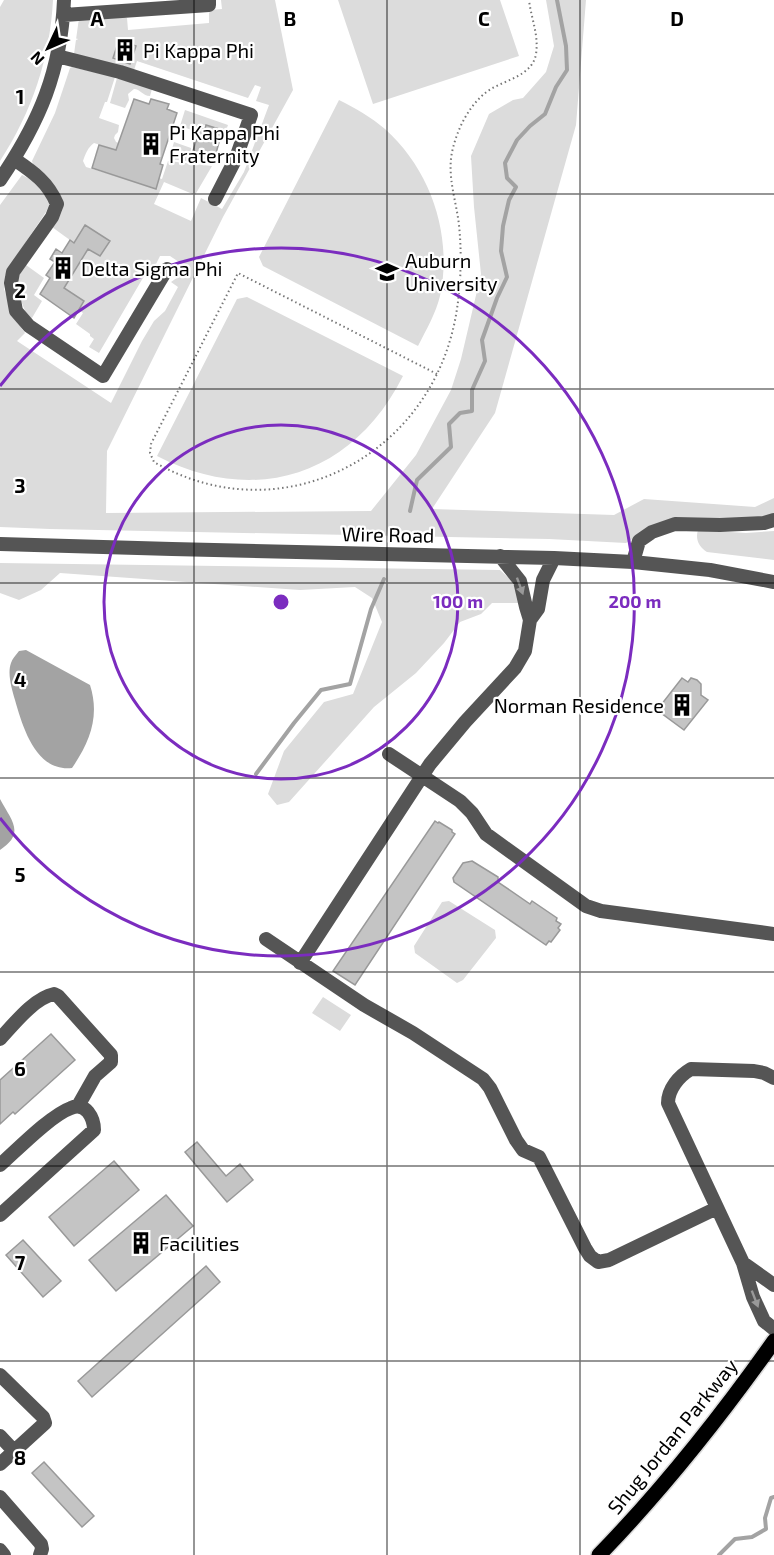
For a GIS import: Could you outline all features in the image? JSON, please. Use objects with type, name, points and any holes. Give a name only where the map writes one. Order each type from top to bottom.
[{"type":"main road","name":"Shug Jordan Parkway","points":[[599,1555],[683,1461],[774,1341]]},
{"type":"street","points":[[0,180],[14,159],[43,103],[57,56],[64,0]]},
{"type":"street","points":[[63,15],[129,5],[209,5],[209,0]]},
{"type":"street","points":[[57,56],[120,72],[251,116],[237,158],[215,199]]},
{"type":"street","points":[[14,159],[32,171],[52,191],[57,204],[52,217],[13,272],[11,283],[16,311],[29,326],[103,376],[167,269]]},
{"type":"street","points":[[633,562],[639,541],[652,532],[675,524],[764,523],[774,520]]},
{"type":"street","name":"Wire Road","points":[[0,544],[554,558],[633,562],[710,570],[774,582]]},
{"type":"street","points":[[500,556],[520,581],[530,620]]},
{"type":"street","points":[[300,963],[445,743],[515,668],[525,651],[530,620],[538,609],[543,580],[554,558]]},
{"type":"street","points":[[389,754],[460,801],[472,813],[486,834],[586,906],[601,911],[774,934]]},
{"type":"street","points":[[266,939],[364,1005],[483,1078],[523,1150],[539,1157],[585,1248],[598,1262],[609,1260],[717,1208]]},
{"type":"street","points":[[0,1039],[37,1001],[48,995],[58,996],[111,1055],[111,1062],[95,1076],[78,1106]]},
{"type":"street","points":[[774,1078],[754,1071],[691,1069],[683,1073],[668,1094],[668,1103],[743,1263],[753,1297],[764,1321],[774,1329]]},
{"type":"street","points":[[0,1165],[50,1121],[70,1108],[78,1106],[91,1115],[93,1130],[0,1215]]},
{"type":"street","points":[[743,1263],[774,1285]]},
{"type":"street","points":[[0,1375],[43,1417],[45,1423],[0,1464]]},
{"type":"street","points":[[0,1436],[14,1451]]},
{"type":"street","points":[[0,1497],[41,1544],[40,1555]]},
{"type":"street","points":[[0,1550],[4,1555]]},
{"type":"path","points":[[437,374],[238,273],[151,444],[151,458],[154,462],[183,477],[222,487],[269,490],[294,486],[328,476],[357,463],[392,436],[412,415],[437,374],[451,339],[460,283],[460,232],[450,178],[452,151],[461,126],[478,100],[497,85],[523,73],[530,67],[536,56],[537,44],[529,0]]},
{"type":"shaded area","points":[[4,0],[53,0],[48,43],[37,84],[21,123],[0,161],[0,7]]},
{"type":"shaded area","points":[[221,0],[275,0],[293,90],[223,217],[107,451],[106,513],[371,511],[416,455],[451,390],[461,359],[481,274],[471,156],[489,114],[513,100],[523,98],[546,72],[554,46],[546,0],[586,0],[576,125],[495,413],[432,509],[614,515],[644,499],[755,507],[774,498],[774,515],[767,518],[648,529],[626,543],[549,539],[0,527],[0,205],[22,175],[32,180],[49,200],[46,212],[5,276],[4,289],[14,318],[25,333],[17,341],[111,403],[142,341],[154,321],[165,311],[178,287],[171,282],[181,275],[179,262],[170,256],[160,256],[155,274],[147,271],[99,353],[89,347],[94,339],[76,324],[83,313],[79,310],[84,301],[64,288],[88,249],[100,256],[109,241],[74,243],[52,227],[62,211],[63,204],[54,185],[32,161],[55,113],[70,68],[115,77],[99,118],[119,125],[114,138],[116,142],[122,144],[126,153],[94,143],[88,149],[83,161],[86,167],[156,188],[159,178],[162,179],[168,161],[212,166],[195,195],[164,182],[154,204],[191,221],[201,198],[222,209],[244,172],[269,105],[256,101],[261,87],[255,85],[248,98],[137,61],[134,70],[74,54],[79,18],[125,17],[128,30],[209,23],[211,10],[222,9]]},
{"type":"shaded area","points":[[338,0],[500,0],[519,56],[373,104]]},
{"type":"shaded area","points":[[117,78],[152,89],[150,96],[134,89],[128,94],[129,100],[125,108],[110,103]]},
{"type":"shaded area","points":[[339,100],[374,121],[401,145],[415,164],[435,205],[443,250],[443,273],[438,302],[418,346],[263,266],[259,257]]},
{"type":"shaded area","points":[[185,110],[228,125],[223,139],[220,138],[218,129],[206,125],[201,126],[198,132],[180,126]]},
{"type":"shaded area","points":[[174,142],[191,148],[192,157],[207,162],[209,155],[217,158],[214,164],[169,159]]},
{"type":"shaded area","points":[[26,265],[44,278],[34,295],[42,301],[32,318],[24,309],[18,288],[19,277]]},
{"type":"shaded area","points":[[247,297],[403,376],[382,410],[357,437],[329,458],[298,472],[265,479],[230,479],[194,471],[157,456],[237,299]]},
{"type":"shaded area","points":[[698,530],[746,533],[774,531],[774,560],[707,552],[698,542]]},
{"type":"shaded area","points":[[0,563],[500,570],[515,584],[520,603],[492,603],[481,614],[460,622],[416,673],[374,707],[289,802],[277,805],[268,794],[284,751],[324,702],[353,694],[382,622],[372,598],[355,587],[300,590],[60,573],[41,590],[19,600],[0,593]]},
{"type":"shaded area","points":[[26,650],[90,685],[94,707],[92,728],[72,768],[49,763],[40,756],[22,723],[11,686],[10,672],[14,657],[19,651]]},
{"type":"shaded area","points":[[0,799],[12,820],[14,832],[13,838],[0,850]]},
{"type":"shaded area","points":[[449,901],[495,930],[496,938],[463,980],[457,983],[415,953],[414,946],[442,902]]},
{"type":"shaded area","points":[[323,997],[351,1015],[340,1031],[312,1013]]},
{"type":"building","name":"Pi Kappa Phi","points":[[119,40],[136,46],[130,64],[113,58]]},
{"type":"building","name":"Pi Kappa Phi Fraternity","points":[[134,99],[149,104],[151,99],[169,104],[167,109],[177,113],[160,164],[163,165],[156,189],[92,168],[99,145],[116,150]]},
{"type":"building","points":[[206,125],[219,129],[217,134],[221,135],[215,157],[209,155],[207,162],[195,158],[197,152],[193,151],[200,128],[205,129]]},
{"type":"building","name":"Delta Sigma Phi","points":[[85,225],[110,241],[100,256],[88,249],[64,288],[84,301],[74,318],[40,294],[50,278],[46,275],[55,262],[50,259],[56,249],[62,253],[70,240],[74,243]]},
{"type":"building","name":"Norman Residence","points":[[682,678],[688,682],[691,678],[697,680],[701,684],[701,695],[708,700],[684,730],[657,710]]},
{"type":"building","points":[[435,821],[455,834],[355,985],[333,971]]},
{"type":"building","points":[[472,861],[498,877],[498,882],[530,904],[532,901],[557,918],[556,921],[561,924],[558,928],[560,930],[551,942],[549,941],[546,945],[454,882],[453,878],[463,863]]},
{"type":"building","points":[[51,1034],[75,1060],[15,1114],[13,1112],[0,1124],[0,1080]]},
{"type":"building","name":"Facilities","points":[[197,1142],[226,1176],[240,1164],[253,1180],[227,1202],[185,1152]]},
{"type":"building","name":"Facilities","points":[[114,1161],[139,1190],[74,1246],[49,1217]]},
{"type":"building","name":"Facilities","points":[[166,1195],[193,1226],[116,1291],[89,1260]]},
{"type":"building","points":[[23,1240],[61,1281],[43,1297],[6,1255]]},
{"type":"building","name":"Facilities","points":[[206,1266],[220,1282],[92,1397],[78,1381]]},
{"type":"building","points":[[44,1462],[94,1516],[82,1527],[32,1473]]},
{"type":"waterway","points":[[410,511],[417,480],[451,447],[449,424],[460,413],[472,411],[472,390],[485,361],[482,340],[507,277],[501,251],[503,226],[509,200],[516,187],[507,178],[505,163],[517,140],[545,114],[556,87],[567,70],[566,46],[557,0]]},
{"type":"waterway","points":[[256,774],[321,690],[350,684],[371,609],[384,579]]},
{"type":"waterway","points":[[719,1555],[735,1539],[752,1537],[766,1529],[765,1518],[771,1498],[774,1497]]},
{"type":"place","name":"Pi Kappa Phi","points":[[125,50]]},
{"type":"place","name":"Pi Kappa Phi Fraternity","points":[[151,144]]},
{"type":"place","name":"Delta Sigma Phi","points":[[63,268]]},
{"type":"place","name":"Auburn University","points":[[387,272]]},
{"type":"place","name":"Norman Residence","points":[[682,705]]},
{"type":"place","name":"Facilities","points":[[141,1243]]}]
